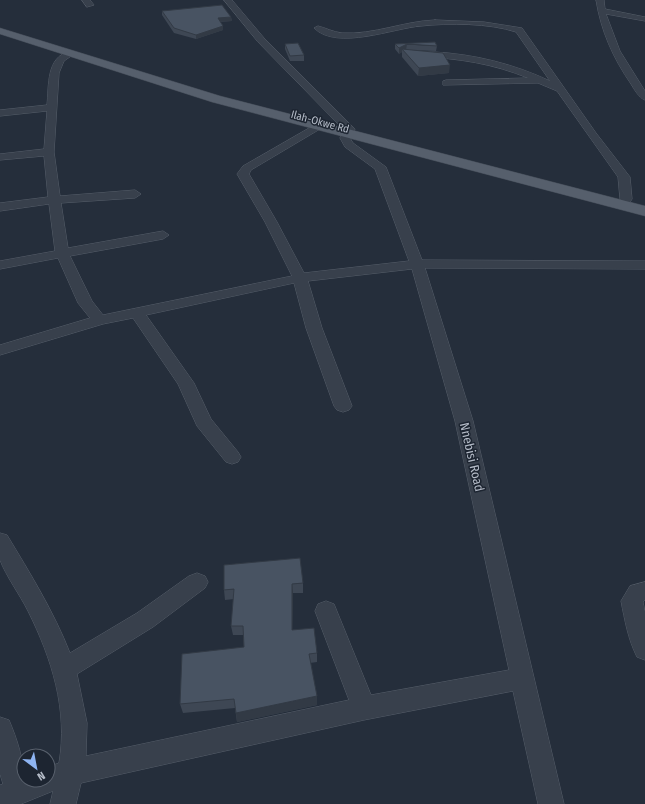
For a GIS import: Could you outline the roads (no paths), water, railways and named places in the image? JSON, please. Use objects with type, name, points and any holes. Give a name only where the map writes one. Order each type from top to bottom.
[{"type":"main road","name":"Ilah-Okwe Rd","points":[[2,32],[348,132],[645,204]]},
{"type":"main road","points":[[2,32],[216,100],[316,127],[348,132],[645,211]]},
{"type":"street","name":"Nnebisi Road","points":[[228,0],[261,40],[348,132],[345,138],[349,145],[380,167],[417,264],[464,421],[551,804]]},
{"type":"street","points":[[600,0],[602,11],[617,54],[645,97]]},
{"type":"street","points":[[602,11],[645,19]]},
{"type":"street","points":[[318,28],[327,32],[354,34],[382,32],[419,24],[510,27],[519,30],[592,135],[624,177],[626,199]]},
{"type":"street","points":[[70,54],[60,60],[54,73],[49,152],[54,200],[62,253],[85,303],[100,320]]},
{"type":"street","points":[[412,54],[444,54],[484,60],[508,66],[561,90]]},
{"type":"street","points":[[446,83],[544,81]]},
{"type":"street","points":[[0,113],[52,107]]},
{"type":"street","points":[[316,127],[247,168],[244,178],[271,222],[300,278],[314,328],[343,406]]},
{"type":"street","points":[[0,157],[49,152]]},
{"type":"street","points":[[0,207],[54,200],[136,194]]},
{"type":"street","points":[[0,266],[163,235]]},
{"type":"street","points":[[0,350],[100,320],[136,311],[300,278],[417,264],[645,265]]},
{"type":"street","points":[[136,311],[186,383],[203,422],[232,457]]},
{"type":"street","points":[[0,541],[34,598],[64,669],[75,723],[70,772],[63,804]]},
{"type":"street","points":[[64,669],[145,620],[197,582]]},
{"type":"street","points":[[645,591],[638,592],[632,601],[637,628],[645,650]]},
{"type":"street","points":[[326,612],[364,708]]},
{"type":"street","points":[[0,729],[9,795],[70,772],[364,708],[523,678]]}]
